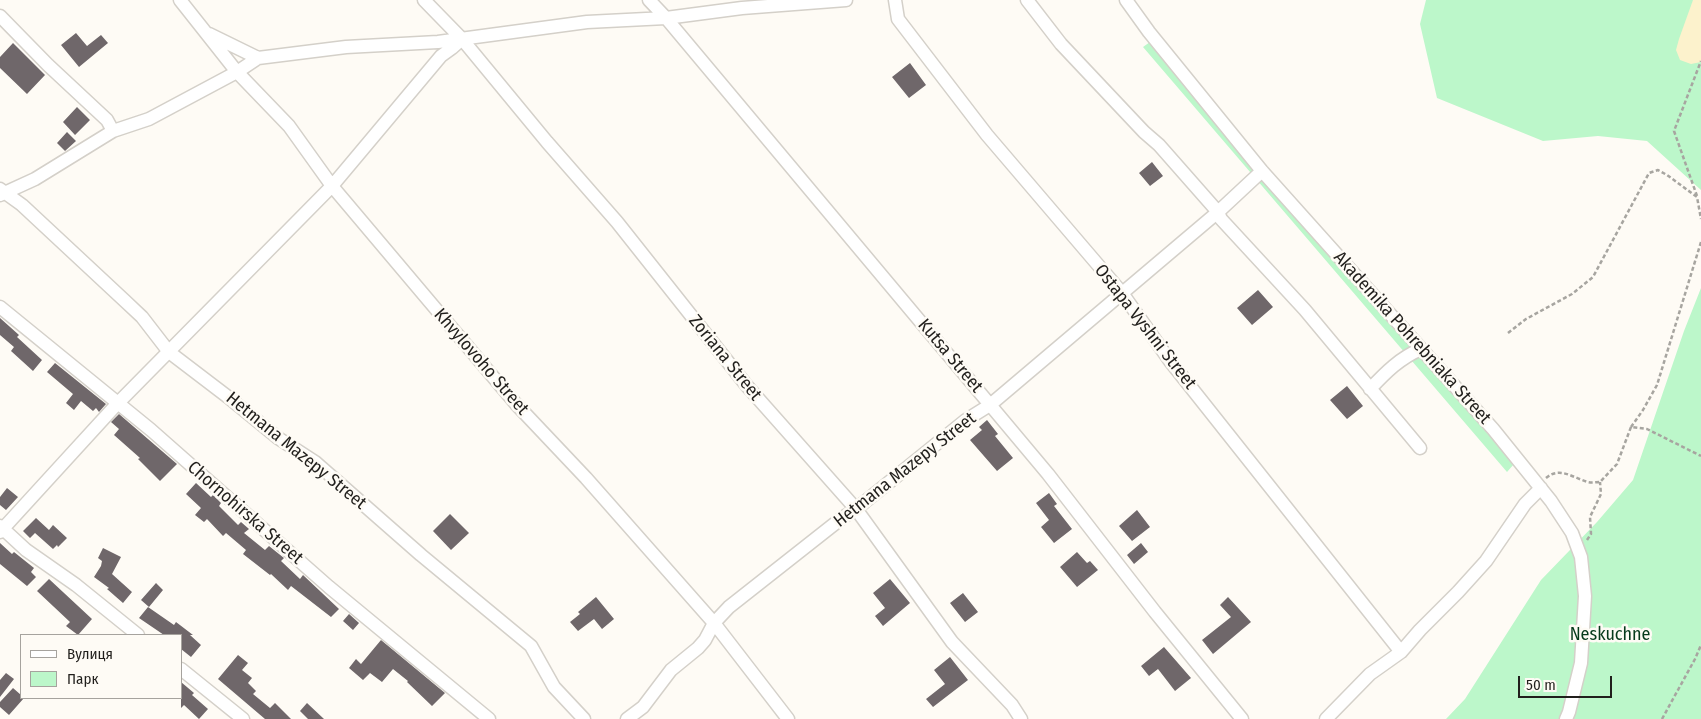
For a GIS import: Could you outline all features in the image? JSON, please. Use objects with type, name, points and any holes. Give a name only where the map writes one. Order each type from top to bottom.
[{"type":"street","name":"Khvylovoho Street","points":[[180,0],[237,72],[289,126],[332,186],[516,404],[586,478],[714,622],[788,719]]},
{"type":"street","name":"Zoriana Street","points":[[424,0],[462,39],[547,142],[617,222],[747,386],[856,509],[952,642],[1012,705],[1021,719]]},
{"type":"street","name":"Kutsa Street","points":[[649,0],[1048,474],[1155,612],[1242,719]]},
{"type":"street","points":[[2,192],[43,174],[113,132],[149,119],[237,72],[258,58],[346,47],[438,42],[587,22],[666,18],[742,8],[846,0]]},
{"type":"street","name":"Ostapa Vyshni Street","points":[[895,0],[898,19],[987,135],[1122,294],[1170,361],[1401,652]]},
{"type":"street","points":[[1027,0],[1061,44],[1144,132],[1159,145],[1218,212],[1221,219],[1305,310],[1420,448]]},
{"type":"street","name":"Akademika Pohrebniaka Street","points":[[1126,0],[1149,32],[1262,171],[1493,430],[1541,488],[1572,533],[1579,553],[1585,596],[1581,663],[1566,719]]},
{"type":"street","points":[[0,16],[48,65],[107,120],[113,132]]},
{"type":"street","points":[[206,32],[258,58]]},
{"type":"street","points":[[137,634],[76,585],[26,550],[1,529],[117,404],[332,186],[441,56],[462,39]]},
{"type":"street","name":"Hetmana Mazepy Street","points":[[627,719],[643,707],[671,670],[698,648],[705,640],[714,622],[729,607],[856,509],[966,420],[990,405],[1218,212],[1262,171]]},
{"type":"street","name":"Hetmana Mazepy Street","points":[[2,192],[22,206],[142,317],[169,352],[278,438],[315,462],[421,555],[531,646],[554,687],[584,719]]},
{"type":"street","name":"Chornohirska Street","points":[[0,307],[151,430],[329,588],[489,719]]},
{"type":"street","points":[[1370,389],[1406,355],[1421,349]]},
{"type":"street","points":[[1326,719],[1370,674],[1401,652],[1486,561],[1525,504],[1541,488]]},
{"type":"street","points":[[182,670],[243,719]]},
{"type":"path","points":[[1701,61],[1674,131],[1697,197],[1701,219]]},
{"type":"path","points":[[1508,333],[1526,319],[1572,294],[1593,277],[1649,173],[1658,170],[1697,197]]},
{"type":"path","points":[[1541,488],[1547,477],[1555,472],[1565,473],[1590,483],[1600,482],[1617,464],[1631,427],[1657,385],[1701,242]]},
{"type":"path","points":[[1631,427],[1647,429],[1701,456]]},
{"type":"path","points":[[1579,553],[1591,534],[1590,517],[1601,494],[1600,482]]},
{"type":"path","points":[[1662,719],[1701,645]]},
{"type":"green space","points":[[1426,0],[1701,0],[1701,190],[1647,141],[1598,136],[1543,141],[1437,98],[1420,24]]},
{"type":"green space","points":[[1150,42],[1514,464],[1507,472],[1143,47]]},
{"type":"green space","name":"Neskuchne","points":[[1701,288],[1701,719],[1446,719],[1465,699],[1541,580],[1597,522],[1633,480],[1684,331]]},
{"type":"sand","points":[[1693,0],[1701,0],[1701,62],[1691,64],[1680,60],[1676,50]]},
{"type":"building","points":[[76,33],[87,46],[101,35],[108,43],[79,67],[61,45]]},
{"type":"building","points":[[13,43],[45,75],[27,94],[0,68],[0,57]]},
{"type":"building","points":[[910,63],[926,85],[909,98],[892,77]]},
{"type":"building","points":[[77,107],[90,120],[75,135],[63,122]]},
{"type":"building","points":[[67,132],[76,141],[65,151],[57,143]]},
{"type":"building","points":[[1152,162],[1163,176],[1150,186],[1139,173]]},
{"type":"building","points":[[1258,290],[1273,307],[1252,325],[1237,308]]},
{"type":"building","points":[[0,318],[42,360],[33,371],[11,351],[14,347],[0,335]]},
{"type":"building","points":[[55,363],[106,404],[99,412],[96,408],[93,411],[81,401],[74,410],[66,403],[73,394],[47,372]]},
{"type":"building","points":[[1347,386],[1363,406],[1347,419],[1330,400]]},
{"type":"building","points":[[119,414],[177,464],[160,481],[138,459],[140,458],[114,435],[119,429],[111,422]]},
{"type":"building","points":[[987,420],[998,434],[995,436],[1013,458],[997,471],[970,440],[982,430],[979,427]]},
{"type":"building","points":[[196,483],[211,497],[213,495],[221,503],[219,506],[238,525],[241,522],[249,529],[244,533],[265,550],[269,546],[284,558],[281,561],[300,579],[303,575],[339,609],[331,617],[291,586],[288,590],[271,574],[243,554],[246,550],[226,533],[223,536],[207,519],[204,522],[195,515],[201,508],[186,494]]},
{"type":"building","points":[[7,488],[18,497],[6,510],[0,505],[0,497]]},
{"type":"building","points":[[1049,493],[1057,504],[1054,506],[1072,529],[1054,543],[1041,527],[1049,520],[1036,503]]},
{"type":"building","points":[[1137,510],[1150,527],[1132,541],[1119,526]]},
{"type":"building","points":[[450,514],[469,533],[451,550],[433,531]]},
{"type":"building","points":[[36,518],[49,530],[53,525],[67,538],[58,547],[57,545],[53,549],[35,533],[30,538],[23,531]]},
{"type":"building","points":[[0,543],[12,554],[14,552],[34,568],[31,572],[36,577],[27,586],[0,564]]},
{"type":"building","points":[[1141,543],[1148,552],[1134,564],[1127,555]]},
{"type":"building","points":[[103,548],[121,557],[112,574],[132,592],[123,603],[107,589],[109,588],[94,577],[101,566],[102,561],[98,558]]},
{"type":"building","points":[[1077,552],[1087,563],[1090,561],[1098,570],[1077,587],[1060,567]]},
{"type":"building","points":[[49,579],[92,619],[79,634],[77,634],[66,626],[70,622],[37,591]]},
{"type":"building","points":[[890,579],[910,603],[883,626],[875,616],[885,608],[873,593]]},
{"type":"building","points":[[156,583],[163,590],[149,607],[141,600]]},
{"type":"building","points":[[963,593],[978,612],[965,622],[950,603]]},
{"type":"building","points":[[596,597],[614,619],[602,629],[594,619],[578,631],[570,622],[580,614],[578,612]]},
{"type":"building","points":[[1228,597],[1251,622],[1213,654],[1202,640],[1231,617],[1220,605]]},
{"type":"building","points":[[148,607],[174,625],[176,622],[193,635],[190,635],[201,645],[191,657],[182,650],[182,634],[163,634],[139,618]]},
{"type":"building","points":[[349,614],[359,623],[353,630],[343,621]]},
{"type":"building","points":[[381,640],[445,693],[432,706],[408,681],[393,669],[382,682],[370,673],[363,680],[349,668],[356,659],[361,664]]},
{"type":"building","points":[[1164,647],[1191,678],[1175,691],[1158,669],[1149,676],[1141,666]]},
{"type":"building","points":[[238,655],[248,663],[242,670],[252,678],[248,683],[256,691],[253,694],[270,708],[275,703],[291,719],[265,719],[218,679]]},
{"type":"building","points":[[950,657],[968,680],[933,707],[926,699],[945,684],[934,670]]},
{"type":"building","points":[[6,673],[14,679],[0,697],[0,680]]},
{"type":"building","points":[[182,683],[208,709],[199,719],[184,705],[181,708]]},
{"type":"building","points":[[13,688],[20,694],[20,699],[23,699],[9,715],[0,707],[0,702]]},
{"type":"building","points":[[307,703],[324,719],[308,719],[300,711]]}]
